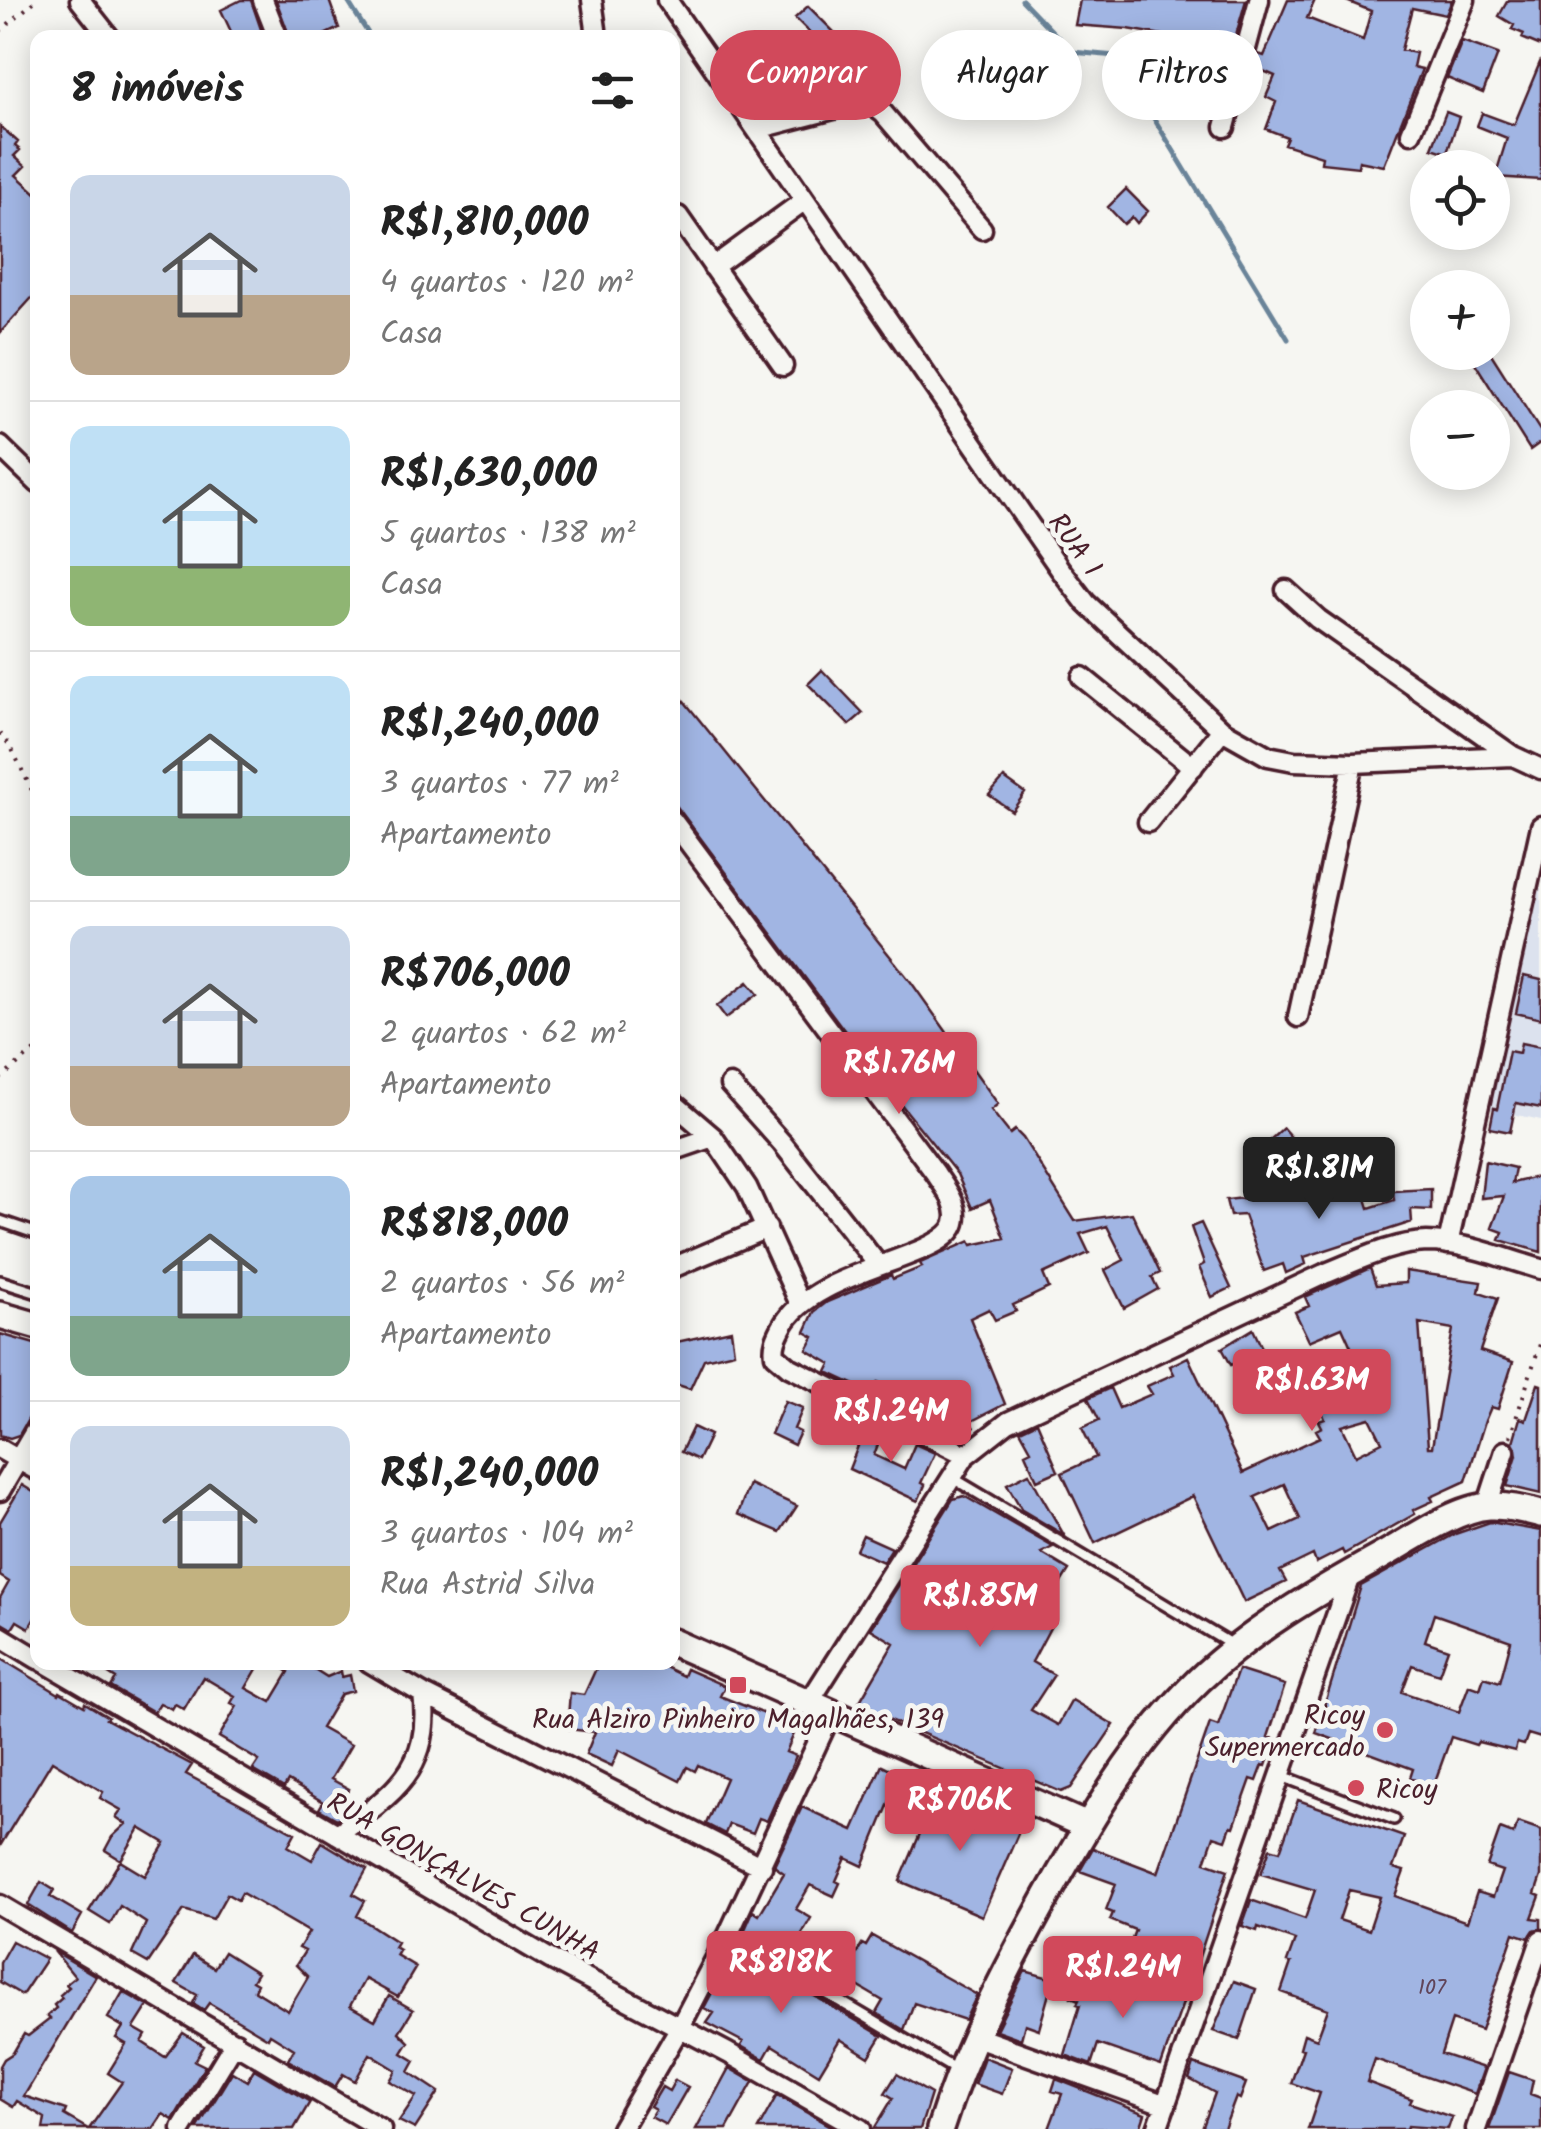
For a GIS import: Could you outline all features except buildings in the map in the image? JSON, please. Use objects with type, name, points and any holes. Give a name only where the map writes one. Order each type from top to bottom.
[{"type":"main road","points":[[0,1314],[30,1323]]},
{"type":"main road","points":[[940,2129],[974,2036],[999,1982],[1114,1781],[1162,1720],[1236,1648],[1350,1573],[1443,1523],[1486,1506],[1541,1514]]},
{"type":"main road","points":[[680,1646],[1087,1826]]},
{"type":"street","points":[[80,0],[104,30]]},
{"type":"street","points":[[263,0],[275,30]]},
{"type":"street","points":[[592,0],[596,29]]},
{"type":"street","name":"RUA 1","points":[[668,0],[1086,603],[1222,730],[1268,756],[1294,761],[1353,763],[1513,756],[1541,769]]},
{"type":"street","points":[[1225,127],[1259,0]]},
{"type":"street","points":[[1411,133],[1465,0]]},
{"type":"street","points":[[757,129],[850,104],[871,104],[982,229]]},
{"type":"street","points":[[714,267],[805,200]]},
{"type":"street","points":[[680,219],[784,366]]},
{"type":"street","points":[[0,446],[30,476]]},
{"type":"street","points":[[1286,590],[1330,628],[1513,756]]},
{"type":"street","points":[[1082,677],[1193,767]]},
{"type":"street","points":[[1148,822],[1222,730]]},
{"type":"street","points":[[1298,1018],[1353,763]]},
{"type":"street","points":[[1448,1244],[1541,826]]},
{"type":"street","points":[[680,831],[950,1196],[956,1215],[946,1237],[838,1280],[800,1304],[789,1315],[775,1342],[775,1356],[966,1455]]},
{"type":"street","points":[[730,1085],[782,1142],[879,1266]]},
{"type":"street","points":[[680,1109],[712,1137],[747,1187],[800,1304]]},
{"type":"street","points":[[680,1148],[712,1137]]},
{"type":"street","points":[[680,1265],[767,1228]]},
{"type":"street","points":[[621,2129],[680,2027],[762,1868],[820,1709],[966,1455],[1008,1422],[1324,1274],[1406,1245],[1448,1244],[1541,1269]]},
{"type":"street","points":[[0,1491],[30,1440]]},
{"type":"street","points":[[0,1449],[30,1467]]},
{"type":"street","points":[[1486,1506],[1505,1450]]},
{"type":"street","points":[[1157,2129],[1350,1573]]},
{"type":"street","name":"RUA GONÇALVES CUNHA","points":[[0,1636],[30,1654]]},
{"type":"street","name":"RUA GONÇALVES CUNHA","points":[[56,1670],[550,1959],[861,2129]]},
{"type":"street","points":[[382,1670],[762,1868]]},
{"type":"street","points":[[338,1834],[393,1794],[406,1777],[423,1739],[423,1694]]},
{"type":"street","points":[[0,1904],[380,2129]]},
{"type":"street","points":[[1476,2129],[1541,1940]]},
{"type":"street","points":[[974,2036],[1166,2105]]},
{"type":"street","points":[[182,2129],[235,2042]]},
{"type":"lane","points":[[0,1221],[30,1231]]},
{"type":"lane","points":[[0,1281],[30,1290]]},
{"type":"lane","points":[[950,1477],[1236,1648]]},
{"type":"lane","points":[[1282,1776],[1394,1818]]},
{"type":"lane","points":[[728,1935],[960,2072]]},
{"type":"path","points":[[0,32],[36,0]]},
{"type":"path","points":[[0,733],[12,747],[30,786]]},
{"type":"path","points":[[0,1079],[30,1055]]},
{"type":"path","points":[[1505,1450],[1541,1341]]},
{"type":"shaded area","points":[[1541,884],[1541,1120],[1489,1109]]},
{"type":"waterway","points":[[347,0],[366,30]]},
{"type":"waterway","points":[[1022,0],[1072,52],[1116,56],[1288,339]]},
{"type":"place","name":"Rua Alziro Pinheiro Magalhães, 139","points":[[738,1685]]},
{"type":"place","name":"Ricoy Supermercado","points":[[1385,1730]]},
{"type":"place","name":"Ricoy","points":[[1356,1788]]}]
